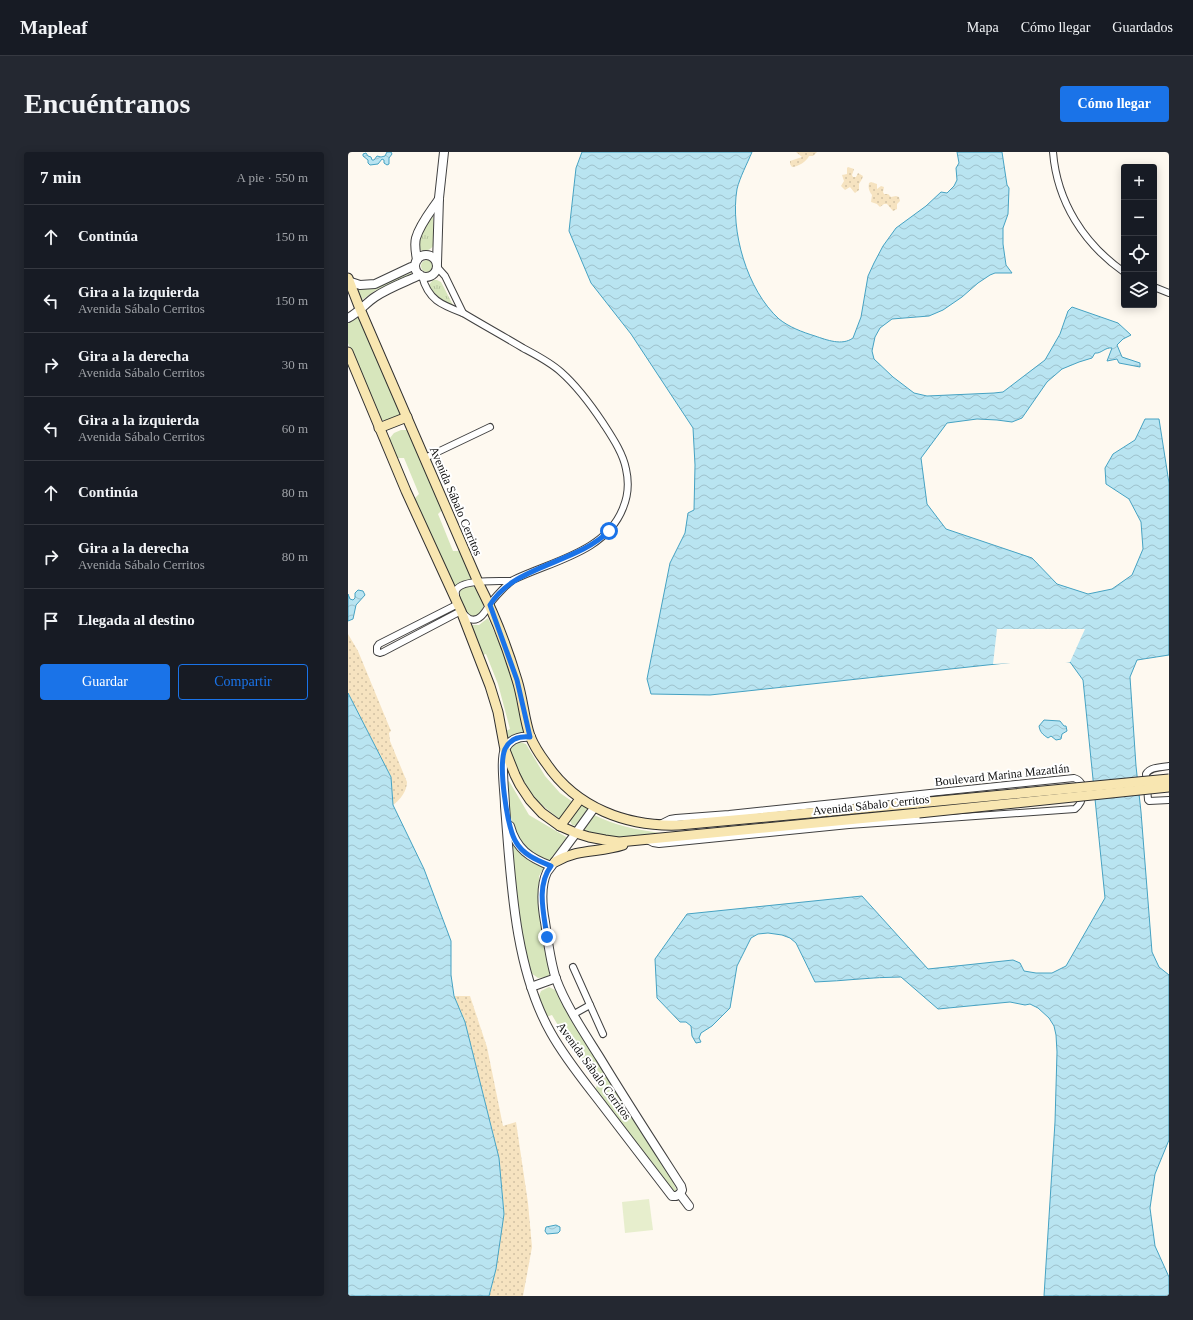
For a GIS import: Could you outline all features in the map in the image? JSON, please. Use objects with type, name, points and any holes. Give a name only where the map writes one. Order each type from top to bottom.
[{"type":"main road","name":"Avenida Sábalo Cerritos","points":[[348,280],[478,582],[490,605],[517,680],[530,737],[558,779],[580,799],[594,808],[621,818],[658,825],[695,823],[834,807],[918,802],[1169,779]]},
{"type":"main road","name":"Avenida Sábalo Cerritos","points":[[348,352],[406,491],[460,608],[490,686],[498,712],[505,750],[515,775],[530,800],[542,813],[560,826],[576,833],[611,841],[633,841],[837,824],[919,813],[1169,786]]},
{"type":"main road","points":[[379,428],[407,417]]},
{"type":"main road","points":[[560,826],[580,799]]},
{"type":"main road","points":[[553,864],[566,856],[582,851],[610,848],[633,841]]},
{"type":"street","points":[[348,318],[377,295],[421,275],[428,277],[434,273],[437,265],[439,198],[444,152]]},
{"type":"street","points":[[1053,152],[1057,180],[1063,196],[1085,237],[1121,270]]},
{"type":"street","points":[[439,198],[419,230],[415,246],[416,263],[426,289],[432,298],[449,308],[463,312],[547,362],[561,372],[588,401],[609,432],[624,460],[626,468],[627,487],[625,503],[618,519],[609,531],[596,542],[583,550],[511,581],[464,584],[458,588],[456,592],[460,608],[468,618],[476,619],[482,616],[511,581]]},
{"type":"street","points":[[348,280],[360,285],[375,284],[411,267],[420,257],[426,255],[433,257],[445,276],[463,312]]},
{"type":"street","points":[[1157,288],[1169,293]]},
{"type":"street","points":[[425,458],[490,427]]},
{"type":"street","points":[[460,608],[383,652],[377,652],[377,647],[379,644],[460,608]]},
{"type":"street","points":[[505,750],[512,741],[517,738],[530,737]]},
{"type":"street","name":"Avenida Sábalo Cerritos","points":[[505,750],[504,768],[510,872],[517,926],[531,987],[544,1020],[574,1068],[672,1196],[680,1194]]},
{"type":"street","points":[[1169,766],[1152,769],[1146,774],[1148,800],[1169,800]]},
{"type":"street","name":"Boulevard Marina Mazatlán","points":[[834,807],[1074,778],[1082,785],[1082,801],[1075,809],[837,824]]},
{"type":"street","points":[[506,808],[511,830],[516,843],[531,856],[553,864]]},
{"type":"street","name":"Avenida Sábalo Cerritos","points":[[594,808],[544,878],[542,891],[544,915],[556,978],[574,1014],[612,1078],[681,1186],[682,1190],[680,1194]]},
{"type":"street","points":[[573,967],[603,1034]]},
{"type":"street","points":[[531,987],[556,978]]},
{"type":"street","points":[[574,1014],[590,1006]]},
{"type":"street","name":"Avenida Sábalo Cerritos","points":[[680,1194],[689,1206]]},
{"type":"green space","points":[[433,212],[433,246],[432,248],[423,251],[419,249],[418,246],[419,237],[423,227]]},
{"type":"green space","points":[[425,260],[429,260],[433,266],[429,272],[425,272],[421,268],[421,264]]},
{"type":"green space","points":[[411,273],[411,276],[376,290],[362,300],[357,289],[373,287]]},
{"type":"green space","points":[[433,280],[441,282],[454,307],[432,295],[428,286]]},
{"type":"green space","points":[[356,316],[360,317],[401,413],[388,422],[380,419],[348,343],[348,321]]},
{"type":"green space","points":[[401,430],[408,430],[443,509],[438,514],[453,551],[461,551],[471,578],[471,580],[460,582],[454,587],[414,499],[419,494],[404,458],[397,458],[390,442],[390,438],[394,433]]},
{"type":"green space","points":[[468,585],[475,587],[483,602],[483,609],[478,617],[473,617],[467,613],[459,595],[461,589]]},
{"type":"green space","points":[[488,618],[507,661],[517,692],[525,735],[515,735],[506,741],[506,731],[510,729],[498,684],[486,654],[480,656],[468,625],[479,625]]},
{"type":"green space","points":[[515,742],[526,744],[545,776],[560,793],[573,802],[560,819],[541,804],[524,782],[509,752],[510,747]]},
{"type":"green space","points":[[509,781],[529,815],[568,838],[551,862],[532,854],[518,842],[509,811],[506,783]]},
{"type":"green space","points":[[581,804],[589,809],[579,824],[576,826],[572,825],[570,821]]},
{"type":"green space","points":[[592,814],[617,824],[660,833],[660,835],[615,839],[581,832]]},
{"type":"green space","points":[[511,835],[545,866],[539,876],[541,903],[551,970],[549,975],[546,977],[538,978],[531,973],[522,940]]},
{"type":"green space","points":[[549,987],[557,991],[669,1173],[677,1191],[674,1193],[595,1091],[598,1082],[573,1051],[552,1015],[546,1017],[539,996],[541,991]]},
{"type":"green space","points":[[649,1199],[653,1230],[625,1233],[622,1202]]},
{"type":"sand","points":[[796,152],[817,152],[813,156],[809,156],[797,166],[792,167],[790,161],[802,157]]},
{"type":"sand","points":[[848,167],[854,169],[852,175],[853,177],[856,177],[858,173],[863,176],[859,184],[859,190],[855,193],[850,187],[845,190],[841,186],[844,181],[842,175],[847,174]]},
{"type":"sand","points":[[871,182],[877,184],[877,189],[881,186],[884,187],[884,194],[888,194],[891,197],[899,197],[900,201],[897,204],[897,209],[893,211],[887,204],[880,207],[871,202],[872,195],[869,191],[869,183]]},
{"type":"sand","points":[[348,634],[358,651],[391,731],[389,733],[390,741],[407,782],[403,795],[393,805],[391,777],[348,693]]},
{"type":"sand","points":[[454,996],[470,996],[487,1047],[503,1126],[516,1122],[528,1203],[532,1247],[523,1296],[489,1296],[496,1269],[504,1212],[499,1158],[465,1022]]},
{"type":"water","points":[[387,152],[391,152],[392,154],[389,158],[389,164],[387,165],[382,159],[378,164],[370,165],[368,160],[363,156],[363,154],[366,153],[372,160],[374,160],[377,156],[385,156]]},
{"type":"water","points":[[582,152],[752,152],[738,184],[735,205],[739,241],[743,259],[750,276],[768,307],[783,322],[805,333],[829,340],[844,342],[853,338],[861,317],[868,276],[883,246],[896,228],[926,206],[941,192],[947,193],[954,186],[957,180],[956,168],[959,163],[957,152],[1002,152],[1007,185],[1009,188],[1008,214],[1003,228],[1003,244],[1006,265],[1012,273],[995,273],[990,275],[943,310],[929,316],[892,319],[880,328],[875,337],[872,351],[874,359],[893,377],[914,393],[927,396],[994,393],[1003,392],[1045,360],[1060,334],[1068,311],[1072,307],[1118,323],[1131,335],[1123,339],[1117,345],[1122,357],[1140,363],[1140,367],[1119,363],[1117,359],[1107,361],[1112,348],[1107,348],[1095,353],[1092,358],[1062,369],[1047,382],[1022,418],[1012,422],[977,419],[947,423],[921,458],[927,504],[946,529],[1032,558],[1057,584],[1088,594],[1112,589],[1132,575],[1143,549],[1141,522],[1129,499],[1106,484],[1105,468],[1113,454],[1135,440],[1145,419],[1159,419],[1169,483],[1169,655],[1137,660],[1130,677],[1152,952],[1159,967],[1169,975],[1169,1140],[1155,1174],[1150,1208],[1155,1246],[1169,1277],[1169,1296],[1044,1296],[1055,1122],[1057,1052],[1054,1026],[1049,1018],[1038,1008],[1030,1004],[1025,1005],[1010,1002],[938,1009],[901,977],[815,982],[796,943],[790,938],[782,935],[768,933],[758,934],[751,938],[737,966],[730,1008],[712,1026],[701,1033],[699,1038],[701,1042],[696,1043],[692,1036],[691,1026],[686,1022],[680,1022],[657,998],[655,959],[687,914],[862,896],[928,969],[1013,960],[1020,963],[1024,971],[1052,973],[1066,966],[1105,898],[1083,680],[1070,662],[1050,660],[1015,662],[710,695],[651,694],[647,679],[670,563],[685,533],[688,513],[694,510],[695,465],[693,428],[631,334],[591,283],[569,231],[576,168]]},
{"type":"water","points":[[358,590],[363,591],[365,595],[356,605],[353,619],[348,621],[348,594],[350,599],[353,600],[355,598],[355,593]]},
{"type":"water","points":[[348,693],[391,777],[393,805],[424,869],[451,941],[451,975],[454,996],[465,1022],[499,1158],[504,1214],[496,1269],[489,1296],[348,1296]]},
{"type":"water","points":[[1044,720],[1060,721],[1064,726],[1066,726],[1067,731],[1062,734],[1061,739],[1056,740],[1051,736],[1048,738],[1042,733],[1039,726]]},
{"type":"water","points":[[556,1225],[560,1227],[560,1231],[558,1233],[547,1234],[545,1231],[546,1227]]},
{"type":"pier","points":[[997,629],[1085,629],[1070,662],[993,664]]},
{"type":"route","points":[[547,937],[542,891],[544,878],[551,866],[536,860],[516,843],[511,830],[506,808],[504,786],[505,750],[514,739],[525,736],[530,737],[517,680],[490,605],[511,581],[583,550],[596,542],[609,531]]}]
